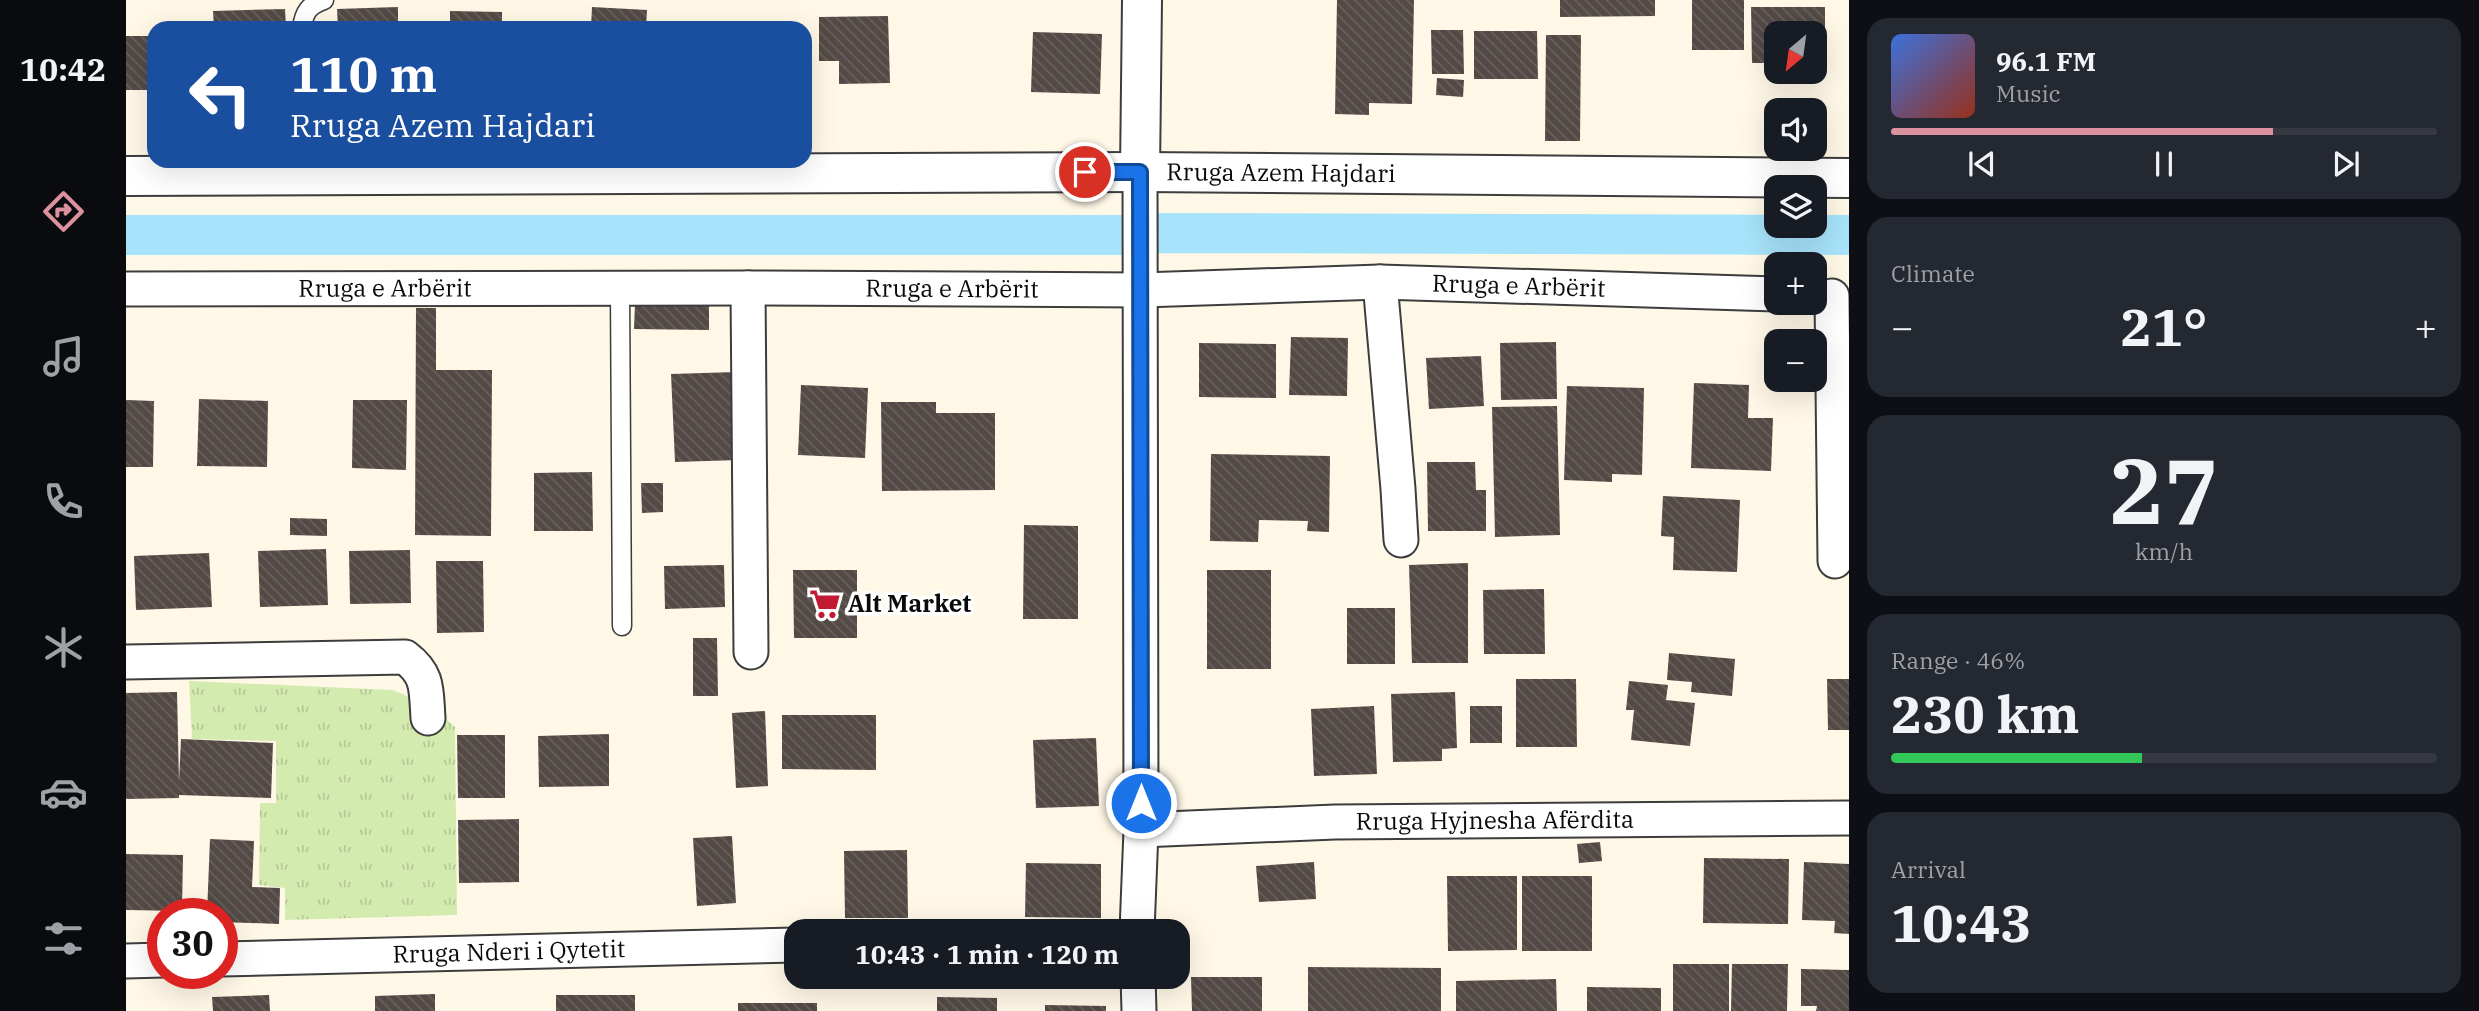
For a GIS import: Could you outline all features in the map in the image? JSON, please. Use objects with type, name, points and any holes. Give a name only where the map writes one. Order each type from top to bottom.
[{"type":"street","points":[[1137,919],[1141,830],[1142,0]]},
{"type":"street","name":"Rruga Azem Hajdari","points":[[126,176],[304,168],[1141,182],[1849,178]]},
{"type":"street","name":"Rruga e Arbërit","points":[[126,289],[748,288],[1141,276],[1764,294]]},
{"type":"street","points":[[1380,282],[1401,540]]},
{"type":"street","points":[[748,288],[751,652]]},
{"type":"street","points":[[1832,295],[1835,561]]},
{"type":"street","points":[[126,663],[405,657],[418,667],[425,682],[428,718]]},
{"type":"street","name":"Rruga Hyjnesha Afërdita","points":[[1141,830],[1335,822],[1849,818]]},
{"type":"street","name":"Rruga Nderi i Qytetit","points":[[238,959],[784,945]]},
{"type":"street","points":[[126,961],[147,961]]},
{"type":"street","points":[[1138,989],[1139,1011]]},
{"type":"lane","points":[[303,21],[305,13],[313,4],[324,0]]},
{"type":"lane","points":[[620,288],[622,626]]},
{"type":"green space","points":[[189,681],[393,690],[434,708],[455,727],[457,915],[285,920],[285,888],[259,885],[260,803],[276,803],[276,741],[192,739]]},
{"type":"building","points":[[1337,0],[1414,0],[1412,104],[1369,103],[1369,115],[1335,114]]},
{"type":"building","points":[[1560,0],[1655,0],[1655,16],[1560,17]]},
{"type":"building","points":[[1692,0],[1744,0],[1744,50],[1692,50]]},
{"type":"building","points":[[398,7],[398,21],[338,21],[337,9]]},
{"type":"building","points":[[592,7],[647,10],[646,21],[591,21]]},
{"type":"building","points":[[1751,7],[1825,7],[1825,21],[1764,21],[1764,63],[1752,63]]},
{"type":"building","points":[[285,9],[286,21],[214,21],[213,11]]},
{"type":"building","points":[[450,11],[502,12],[502,21],[450,21]]},
{"type":"building","points":[[888,16],[890,83],[839,84],[839,61],[819,61],[819,17]]},
{"type":"building","points":[[1431,30],[1463,30],[1464,74],[1432,74]]},
{"type":"building","points":[[1474,31],[1537,31],[1538,79],[1474,79]]},
{"type":"building","points":[[1033,32],[1102,34],[1100,94],[1031,92]]},
{"type":"building","points":[[1546,35],[1581,35],[1580,141],[1545,141]]},
{"type":"building","points":[[126,36],[147,36],[147,90],[126,90]]},
{"type":"building","points":[[1437,78],[1464,80],[1463,97],[1436,95]]},
{"type":"building","points":[[635,304],[709,305],[709,330],[634,329]]},
{"type":"building","points":[[416,308],[436,308],[436,370],[492,370],[491,536],[415,535]]},
{"type":"building","points":[[1291,337],[1348,338],[1347,396],[1289,395]]},
{"type":"building","points":[[1556,342],[1557,399],[1501,400],[1500,343]]},
{"type":"building","points":[[1199,343],[1276,344],[1276,398],[1199,397]]},
{"type":"building","points":[[1481,356],[1484,406],[1429,409],[1426,358]]},
{"type":"building","points":[[736,372],[739,460],[675,462],[671,374]]},
{"type":"building","points":[[1694,383],[1749,385],[1748,418],[1773,418],[1771,471],[1691,468]]},
{"type":"building","points":[[801,385],[868,388],[865,458],[798,455]]},
{"type":"building","points":[[1567,386],[1644,388],[1642,475],[1612,474],[1612,482],[1564,480]]},
{"type":"building","points":[[199,399],[268,401],[267,467],[197,466]]},
{"type":"building","points":[[126,400],[154,401],[153,467],[126,467]]},
{"type":"building","points":[[353,400],[407,400],[406,470],[352,468]]},
{"type":"building","points":[[881,402],[936,402],[936,413],[995,413],[995,490],[882,491]]},
{"type":"building","points":[[1557,406],[1560,535],[1495,537],[1492,407]]},
{"type":"building","points":[[1211,454],[1330,456],[1329,532],[1307,531],[1308,521],[1259,520],[1258,542],[1210,541]]},
{"type":"building","points":[[1427,462],[1475,462],[1476,490],[1486,490],[1486,531],[1428,531]]},
{"type":"building","points":[[592,472],[593,531],[534,531],[534,473]]},
{"type":"building","points":[[641,483],[663,483],[663,512],[642,513]]},
{"type":"building","points":[[1663,496],[1740,500],[1737,572],[1673,570],[1674,537],[1661,536]]},
{"type":"building","points":[[290,518],[327,519],[327,536],[290,535]]},
{"type":"building","points":[[1024,525],[1078,526],[1078,619],[1023,619]]},
{"type":"building","points":[[326,549],[328,605],[260,607],[258,551]]},
{"type":"building","points":[[410,550],[411,603],[350,604],[349,551]]},
{"type":"building","points":[[209,553],[212,607],[136,610],[134,556]]},
{"type":"building","points":[[436,561],[483,561],[484,632],[437,633]]},
{"type":"building","points":[[1468,563],[1468,663],[1412,663],[1409,565]]},
{"type":"building","points":[[724,565],[725,607],[665,609],[664,566]]},
{"type":"building","name":"Alt Market","points":[[793,570],[857,570],[857,638],[794,638]]},
{"type":"building","points":[[1207,570],[1271,570],[1271,669],[1207,669]]},
{"type":"building","points":[[1544,589],[1545,654],[1484,654],[1483,590]]},
{"type":"building","points":[[1347,608],[1395,608],[1395,664],[1347,664]]},
{"type":"building","points":[[693,638],[717,638],[718,696],[693,696]]},
{"type":"building","points":[[1669,653],[1735,659],[1732,696],[1691,692],[1692,682],[1667,680]]},
{"type":"building","points":[[1516,679],[1576,679],[1577,747],[1516,747]]},
{"type":"building","points":[[1827,679],[1849,679],[1849,730],[1828,730]]},
{"type":"building","points":[[1629,681],[1668,685],[1666,700],[1695,703],[1690,746],[1631,740],[1634,710],[1626,710]]},
{"type":"building","points":[[177,692],[179,781],[181,739],[273,743],[271,798],[179,795],[179,798],[126,799],[126,693]]},
{"type":"building","points":[[1455,692],[1457,748],[1442,749],[1442,761],[1393,762],[1391,694]]},
{"type":"building","points":[[1374,706],[1377,774],[1314,776],[1311,709]]},
{"type":"building","points":[[1470,706],[1502,706],[1502,743],[1470,743]]},
{"type":"building","points":[[765,711],[768,786],[736,788],[732,713]]},
{"type":"building","points":[[782,715],[876,715],[876,770],[782,769]]},
{"type":"building","points":[[609,734],[609,786],[539,787],[538,736]]},
{"type":"building","points":[[457,735],[505,735],[505,798],[458,798]]},
{"type":"building","points":[[1096,738],[1099,806],[1036,808],[1033,740]]},
{"type":"building","points":[[519,819],[519,882],[459,883],[458,820]]},
{"type":"building","points":[[732,836],[736,903],[697,906],[693,838]]},
{"type":"building","points":[[210,839],[254,841],[252,887],[280,888],[279,924],[238,923],[238,898],[208,898]]},
{"type":"building","points":[[1600,842],[1602,861],[1579,863],[1577,844]]},
{"type":"building","points":[[907,850],[908,918],[845,918],[844,851]]},
{"type":"building","points":[[126,854],[183,855],[182,898],[147,898],[147,910],[126,910]]},
{"type":"building","points":[[1704,858],[1789,859],[1788,924],[1703,923]]},
{"type":"building","points":[[1314,862],[1316,899],[1259,902],[1256,866]]},
{"type":"building","points":[[1804,862],[1849,864],[1849,934],[1834,933],[1835,921],[1802,920]]},
{"type":"building","points":[[1026,863],[1101,864],[1101,918],[1025,917]]},
{"type":"building","points":[[1447,876],[1517,876],[1517,950],[1448,951]]},
{"type":"building","points":[[1522,876],[1592,876],[1592,951],[1522,951]]},
{"type":"building","points":[[1673,964],[1729,964],[1729,1011],[1673,1011]]},
{"type":"building","points":[[1732,964],[1788,964],[1787,1011],[1731,1011]]},
{"type":"building","points":[[1308,967],[1441,968],[1441,1011],[1308,1011]]},
{"type":"building","points":[[1801,969],[1849,970],[1849,1011],[1816,1011],[1817,1006],[1801,1006]]},
{"type":"building","points":[[1191,977],[1262,977],[1262,1011],[1192,1011]]},
{"type":"building","points":[[1556,979],[1557,1011],[1456,1011],[1456,981]]},
{"type":"building","points":[[1587,987],[1661,988],[1661,1011],[1587,1011]]},
{"type":"building","points":[[435,994],[435,1011],[375,1011],[375,996]]},
{"type":"building","points":[[269,995],[270,1011],[213,1011],[212,997]]},
{"type":"building","points":[[556,995],[635,995],[635,1011],[556,1011]]},
{"type":"building","points":[[937,997],[997,998],[997,1011],[937,1011]]},
{"type":"building","points":[[738,1003],[817,1003],[817,1011],[738,1011]]},
{"type":"building","points":[[1045,1005],[1106,1006],[1106,1011],[1045,1011]]},
{"type":"waterway","points":[[126,235],[1849,235]]},
{"type":"place","name":"Alt Market","points":[[825,604]]},
{"type":"route","points":[[1085,172],[1140,172],[1142,193],[1141,803]]}]
